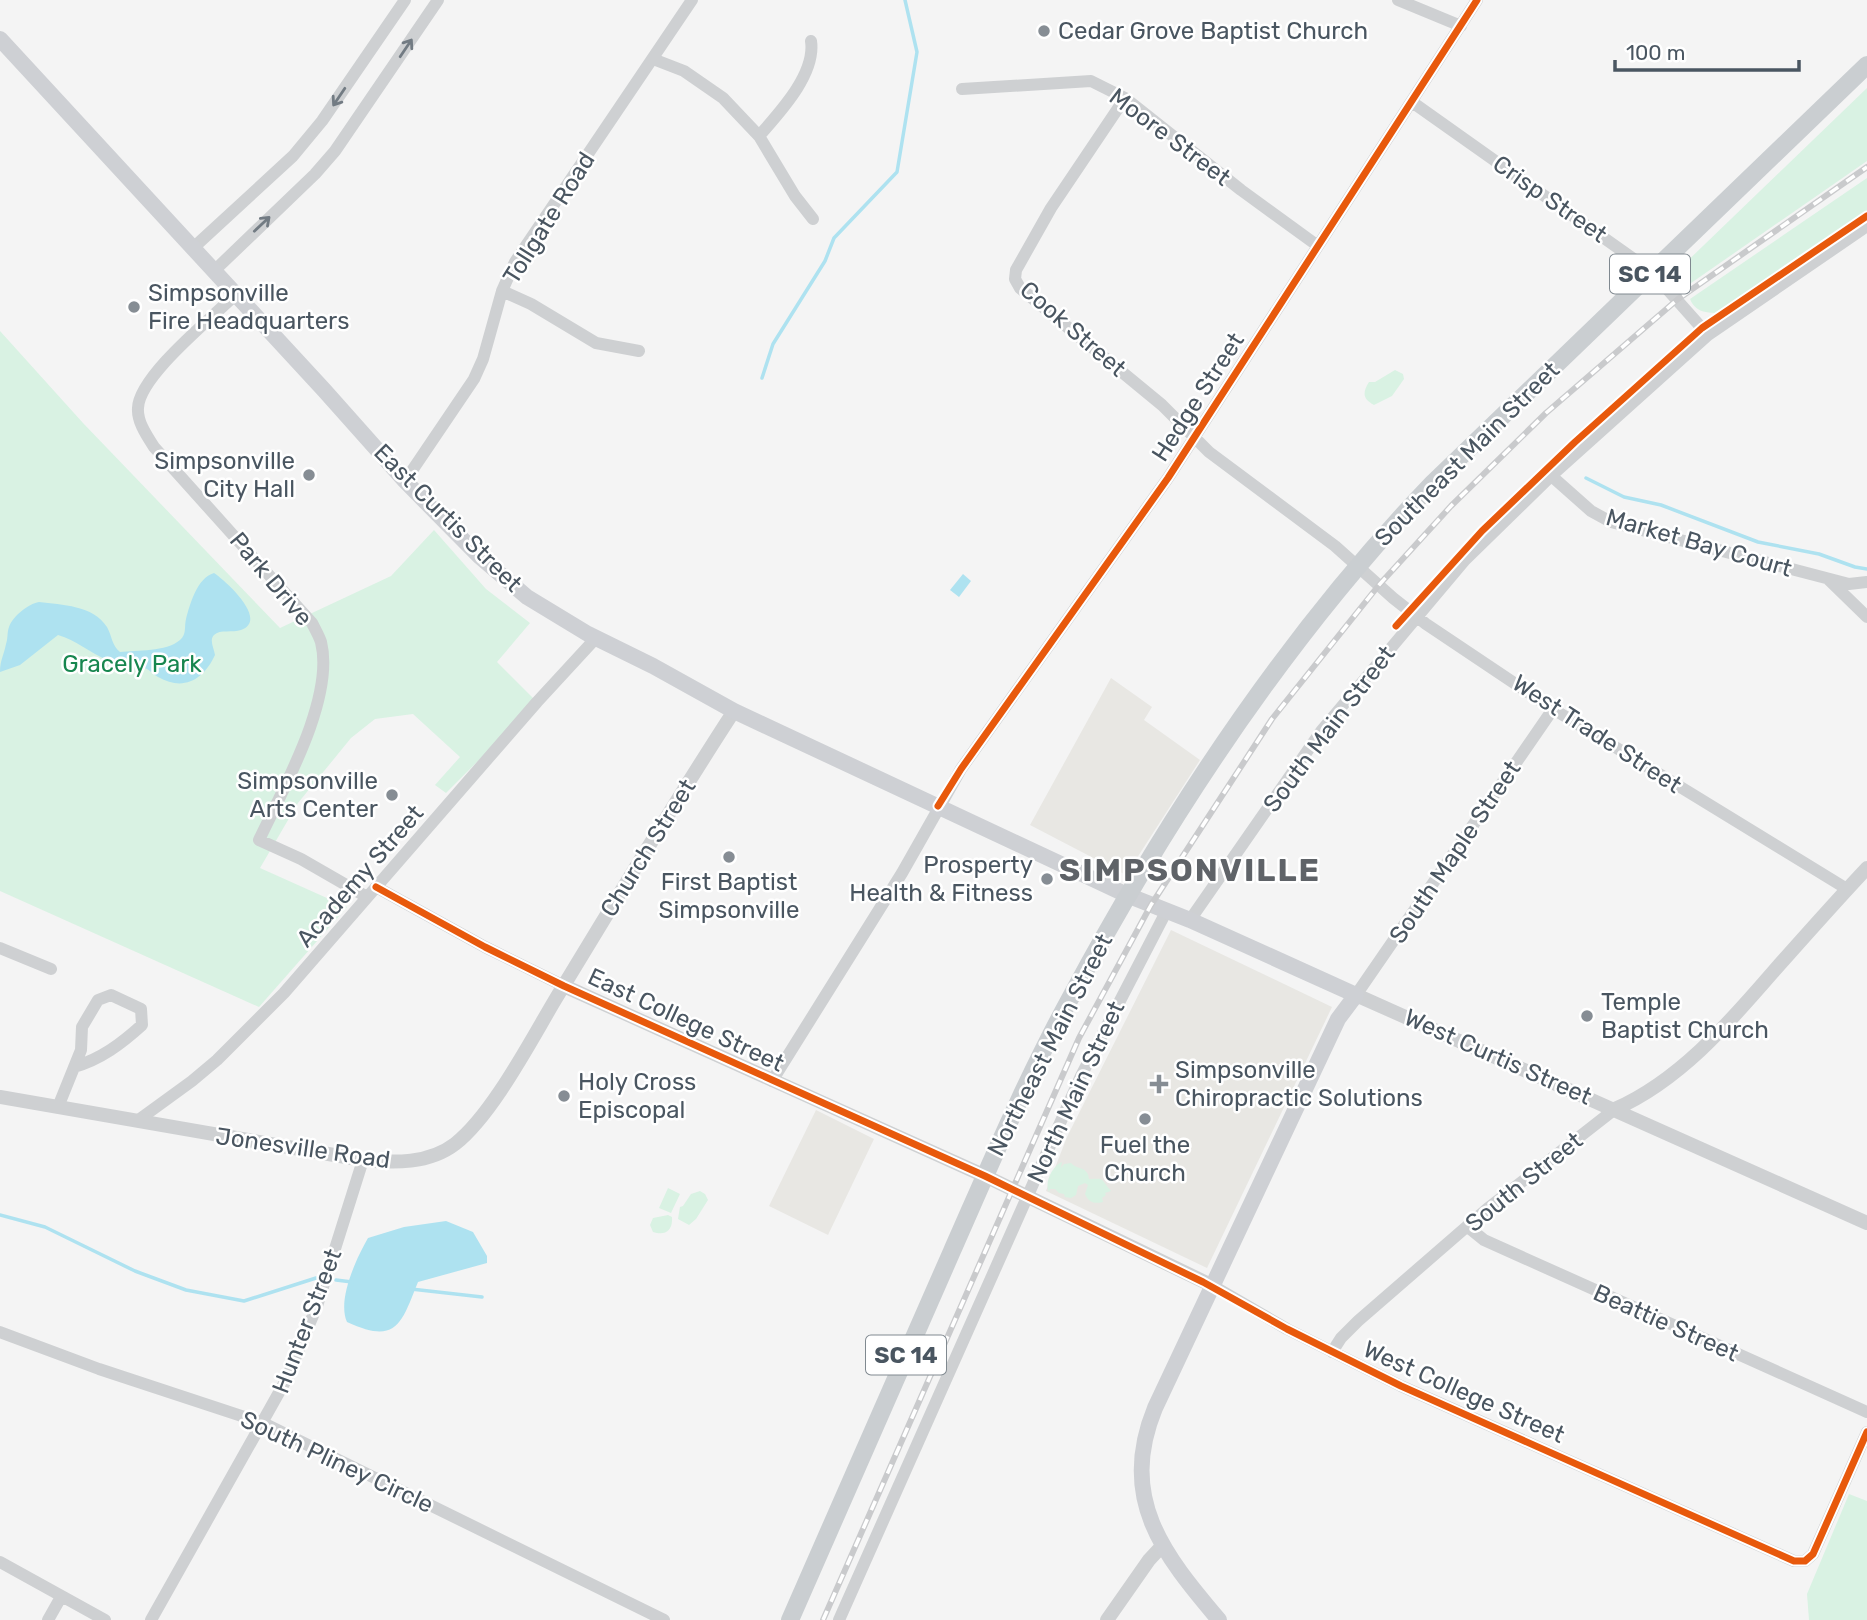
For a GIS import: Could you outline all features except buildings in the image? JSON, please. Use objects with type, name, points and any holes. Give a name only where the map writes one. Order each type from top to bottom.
[{"type":"main road","name":"East Curtis Street","points":[[0,38],[405,481],[500,575],[543,608],[734,711],[1127,895]]},
{"type":"main road","name":"Southeast Main Street","points":[[1127,895],[1176,815],[1227,740],[1300,638],[1357,566],[1432,484],[1867,65]]},
{"type":"main road","name":"West Curtis Street","points":[[1127,895],[1190,920],[1356,995]]},
{"type":"main road","name":"Northeast Main Street","points":[[790,1620],[985,1176],[1070,998],[1127,895]]},
{"type":"main road","points":[[1219,1620],[1186,1581],[1162,1546],[1146,1504],[1141,1476],[1143,1444],[1155,1408],[1338,1019],[1356,995]]},
{"type":"street","points":[[192,248],[293,156],[322,121],[405,0]]},
{"type":"street","points":[[214,271],[316,174],[335,151],[438,0]]},
{"type":"street","name":"Tollgate Road","points":[[405,481],[474,379],[483,359],[502,291],[515,262],[692,0]]},
{"type":"street","points":[[1398,0],[1461,26]]},
{"type":"street","name":"Hedge Street","points":[[772,1081],[902,873],[938,806],[968,758],[1195,437],[1477,0]]},
{"type":"street","points":[[759,136],[774,119],[807,70],[812,54],[811,41]]},
{"type":"street","points":[[653,59],[684,71],[723,98],[759,136],[795,196],[813,219]]},
{"type":"street","name":"Moore Street","points":[[962,89],[1091,81],[1125,98],[1232,184],[1318,246]]},
{"type":"street","name":"Cook Street","points":[[1125,98],[1051,208],[1016,270],[1015,279],[1020,288],[1162,405],[1195,437]]},
{"type":"street","name":"Crisp Street","points":[[1412,102],[1652,272],[1708,335]]},
{"type":"street","name":"South Main Street","points":[[1190,920],[1322,730],[1465,560],[1548,473],[1708,335],[1867,226]]},
{"type":"street","points":[[502,291],[531,304],[596,343],[639,351]]},
{"type":"street","name":"Park Drive","points":[[236,295],[170,356],[144,389],[138,408],[142,429],[154,447],[312,623],[321,643],[322,678],[319,701],[260,840],[372,892]]},
{"type":"street","name":"West Trade Street","points":[[1195,437],[1209,452],[1335,546],[1418,617],[1553,709],[1847,889]]},
{"type":"street","name":"Market Bay Court","points":[[1548,473],[1591,511],[1611,522],[1827,579],[1849,584],[1867,582]]},
{"type":"street","name":"Market Bay Court","points":[[1827,579],[1867,617]]},
{"type":"street","name":"Academy Street","points":[[137,1121],[192,1081],[249,1030],[596,638]]},
{"type":"street","name":"South Maple Street","points":[[1356,995],[1553,709]]},
{"type":"street","name":"Church Street","points":[[564,986],[620,891],[734,711]]},
{"type":"street","name":"South Street","points":[[1332,1352],[1341,1338],[1358,1321],[1487,1209],[1615,1109],[1642,1095],[1688,1060],[1717,1034],[1867,868]]},
{"type":"street","name":"East College Street","points":[[372,892],[564,986],[985,1176]]},
{"type":"street","name":"North Main Street","points":[[839,1620],[1081,1076],[1166,912]]},
{"type":"street","points":[[0,948],[51,969]]},
{"type":"street","name":"Jonesville Road","points":[[0,1097],[363,1160],[399,1162],[419,1159],[454,1145],[476,1122],[503,1085],[564,986]]},
{"type":"street","points":[[58,1107],[81,1050],[82,1027],[97,1000],[111,995],[141,1009],[142,1025],[124,1042],[95,1061],[74,1068]]},
{"type":"street","name":"West Curtis Street","points":[[1356,995],[1867,1223]]},
{"type":"street","name":"Hunter Street","points":[[151,1620],[286,1380],[317,1306],[363,1160]]},
{"type":"street","name":"West College Street","points":[[985,1176],[1213,1286],[1332,1352],[1401,1386],[1799,1562],[1805,1561],[1813,1554],[1867,1432]]},
{"type":"street","name":"Beattie Street","points":[[1468,1227],[1484,1240],[1867,1412]]},
{"type":"street","name":"South Pliney Circle","points":[[0,1332],[99,1369],[264,1423],[663,1620]]},
{"type":"street","points":[[1107,1620],[1162,1546]]},
{"type":"street","points":[[0,1562],[105,1620]]},
{"type":"street","points":[[48,1620],[61,1597]]},
{"type":"shaded area","points":[[1111,678],[1152,707],[1144,720],[1200,760],[1126,875],[1030,825]]},
{"type":"shaded area","points":[[1171,930],[1332,1007],[1207,1268],[1046,1191],[1067,1137]]},
{"type":"shaded area","points":[[816,1110],[874,1139],[828,1235],[769,1206]]},
{"type":"green space","points":[[1867,88],[1867,161],[1681,290],[1673,282],[1676,272]]},
{"type":"green space","points":[[1867,178],[1867,211],[1715,313],[1694,306],[1690,299]]},
{"type":"green space","name":"Gracely Park","points":[[0,331],[83,423],[280,628],[391,576],[434,530],[486,589],[530,623],[497,662],[537,702],[446,793],[435,785],[460,757],[413,714],[375,719],[351,738],[298,803],[260,868],[347,907],[259,1007],[0,891]]},
{"type":"green space","points":[[1395,370],[1403,374],[1404,379],[1392,396],[1374,405],[1370,403],[1365,395],[1369,382],[1375,382]]},
{"type":"green space","points":[[1062,1162],[1061,1168],[1064,1164],[1071,1163],[1084,1170],[1089,1179],[1103,1181],[1111,1191],[1105,1193],[1103,1202],[1095,1203],[1088,1199],[1085,1194],[1088,1185],[1085,1183],[1078,1186],[1076,1195],[1071,1198],[1055,1189],[1050,1189],[1049,1192],[1050,1175]]},
{"type":"green space","points":[[668,1188],[680,1194],[671,1213],[659,1208]]},
{"type":"green space","points":[[700,1191],[708,1200],[689,1225],[678,1219],[680,1207],[691,1194]]},
{"type":"green space","points":[[668,1215],[672,1217],[670,1229],[665,1233],[653,1232],[650,1225],[653,1218]]},
{"type":"green space","points":[[1849,1494],[1867,1501],[1867,1620],[1809,1620],[1807,1594]]},
{"type":"water","points":[[214,573],[243,601],[250,618],[248,625],[241,630],[214,635],[212,642],[215,655],[205,671],[192,681],[167,681],[141,666],[107,660],[58,635],[20,665],[0,672],[9,627],[17,615],[30,605],[39,602],[67,605],[94,614],[107,627],[120,652],[159,649],[182,638],[195,592],[203,580]]},
{"type":"water","points":[[963,574],[971,581],[959,597],[950,590]]},
{"type":"water","points":[[446,1221],[473,1232],[487,1256],[487,1263],[418,1282],[401,1319],[387,1331],[364,1329],[347,1322],[344,1303],[346,1291],[353,1268],[368,1238],[404,1227]]},
{"type":"waterway","points":[[762,378],[773,344],[825,261],[834,238],[897,172],[917,52],[905,0]]},
{"type":"waterway","points":[[1586,478],[1624,497],[1661,505],[1758,542],[1819,554],[1867,569]]},
{"type":"waterway","points":[[0,1215],[45,1227],[135,1271],[186,1290],[244,1301],[316,1278]]},
{"type":"waterway","points":[[336,1280],[352,1282]]},
{"type":"waterway","points":[[411,1289],[482,1297]]},
{"type":"railway","points":[[823,1620],[1079,1038],[1151,905],[1272,719],[1379,585],[1451,506],[1546,413],[1678,299],[1867,167]]},
{"type":"cycle path","points":[[938,806],[961,769],[1168,478],[1477,0]]},
{"type":"cycle path","points":[[1396,626],[1482,531],[1575,442],[1702,328],[1867,216]]},
{"type":"cycle path","points":[[376,887],[485,947],[564,986],[985,1176],[1203,1282],[1287,1329],[1401,1386],[1794,1561],[1805,1561],[1813,1554],[1867,1432]]},
{"type":"place","name":"Cedar Grove Baptist Church","points":[[1044,31]]},
{"type":"place","name":"Simpsonville Fire Headquarters","points":[[134,307]]},
{"type":"place","name":"Simpsonville City Hall","points":[[309,475]]},
{"type":"place","name":"Simpsonville Arts Center","points":[[392,795]]},
{"type":"place","name":"First Baptist Simpsonville","points":[[729,857]]},
{"type":"place","name":"Prosperty Health & Fitness","points":[[1047,879]]},
{"type":"place","name":"Temple Baptist Church","points":[[1587,1016]]},
{"type":"place","name":"Simpsonville Chiropractic Solutions","points":[[1159,1084]]},
{"type":"place","name":"Holy Cross Episcopal","points":[[564,1096]]},
{"type":"place","name":"Fuel the Church","points":[[1145,1119]]},
{"type":"district","name":"SIMPSONVILLE","points":[[1190,870]]}]
